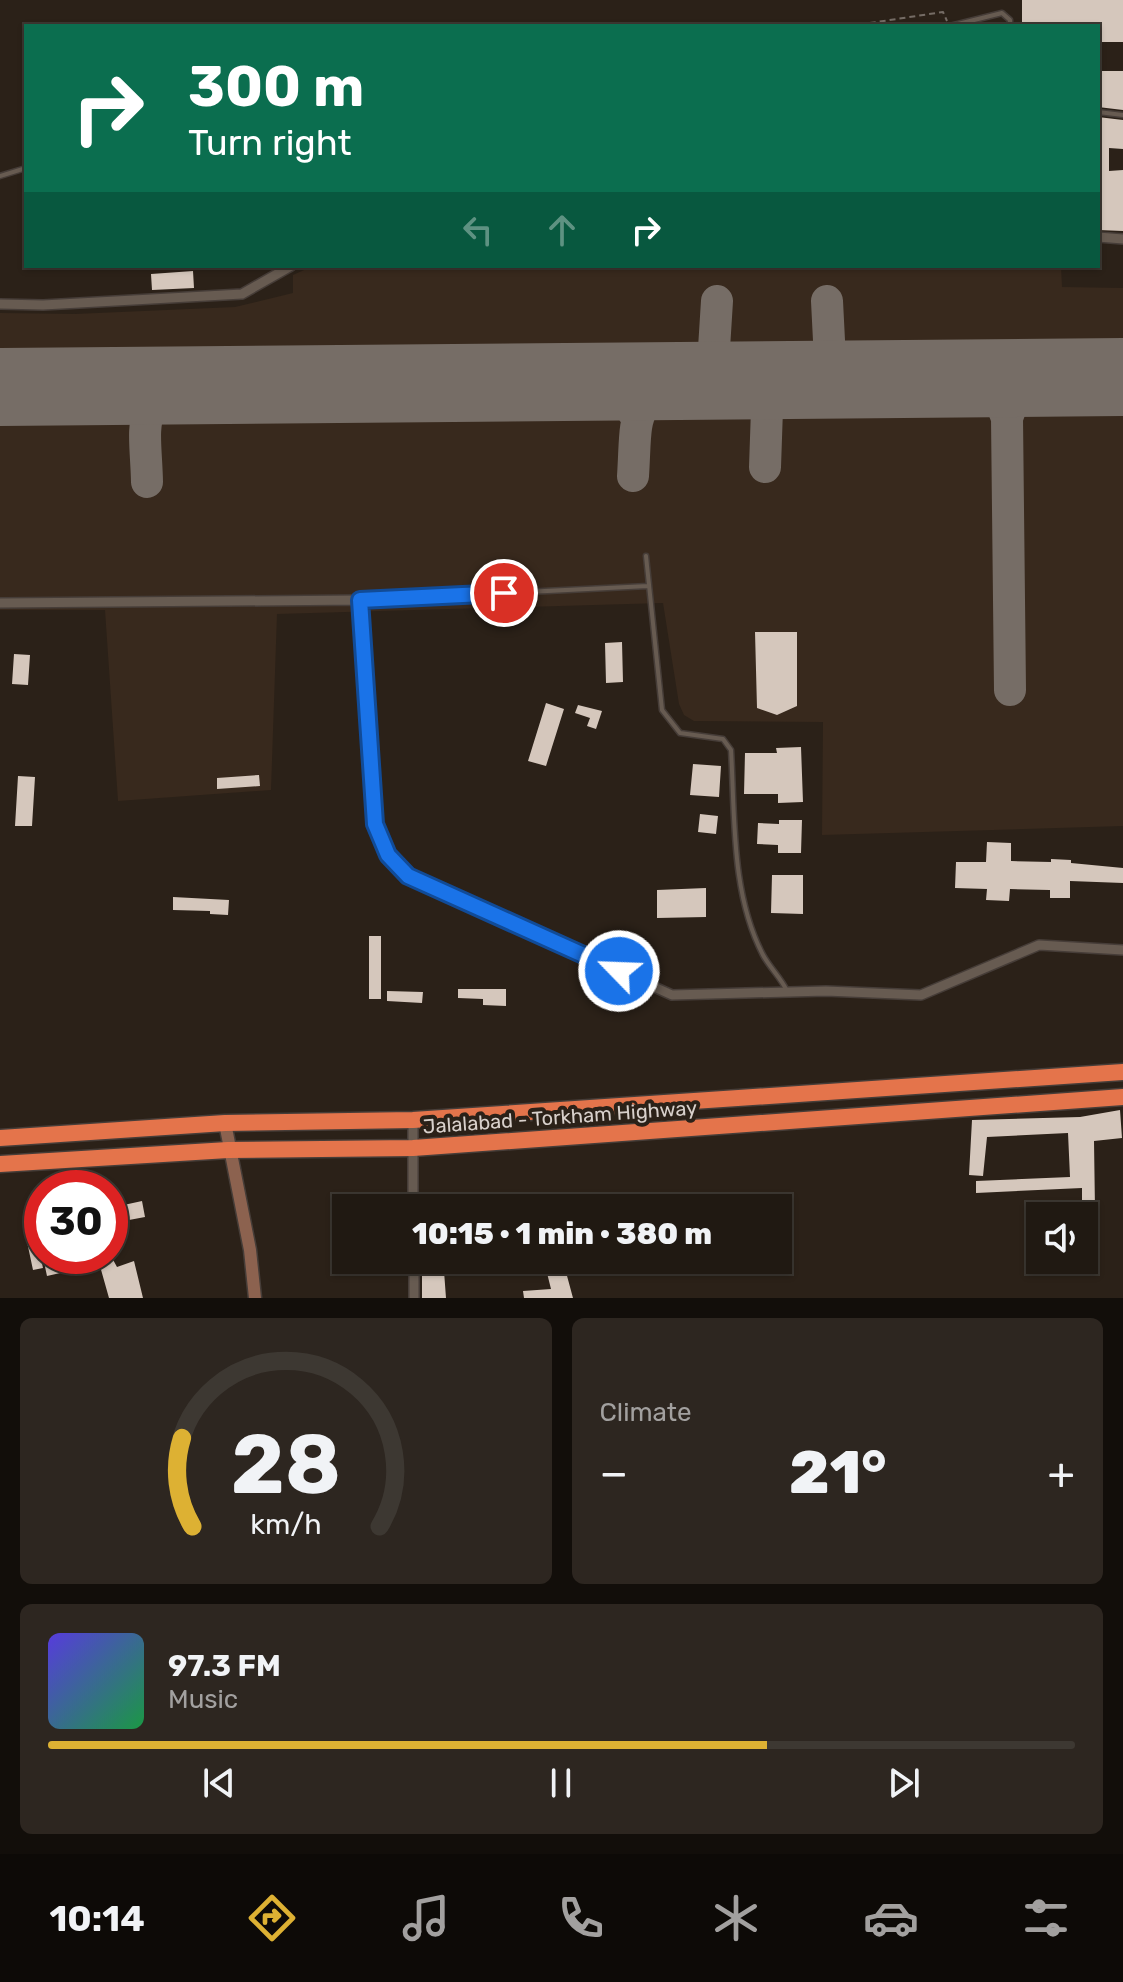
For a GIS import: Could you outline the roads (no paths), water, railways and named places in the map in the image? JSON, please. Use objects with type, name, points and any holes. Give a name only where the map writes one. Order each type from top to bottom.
[{"type":"highway","name":"Jalalabad - Torkham Highway","points":[[0,1138],[225,1123],[413,1120],[1123,1072]]},
{"type":"highway","name":"Jalalabad - Torkham Highway","points":[[0,1164],[228,1150],[413,1148],[1123,1097]]},
{"type":"street","points":[[1100,237],[1123,239]]},
{"type":"street","points":[[0,304],[43,305],[242,294],[288,268]]},
{"type":"street","points":[[0,603],[360,600],[375,824],[388,855],[408,876],[672,995],[788,992],[921,995],[1039,945],[1123,950]]},
{"type":"street","points":[[413,1120],[413,1194]]},
{"type":"street","points":[[225,1123],[250,1250],[255,1298]]},
{"type":"street","points":[[414,1274],[414,1298]]},
{"type":"lane","points":[[957,24],[1002,13],[1010,24]]},
{"type":"lane","points":[[1100,112],[1123,115]]},
{"type":"lane","points":[[0,176],[24,169]]},
{"type":"lane","points":[[646,556],[662,710],[680,733],[723,739],[731,750],[737,861],[749,916],[763,956],[788,992]]},
{"type":"lane","points":[[360,600],[648,586]]}]
